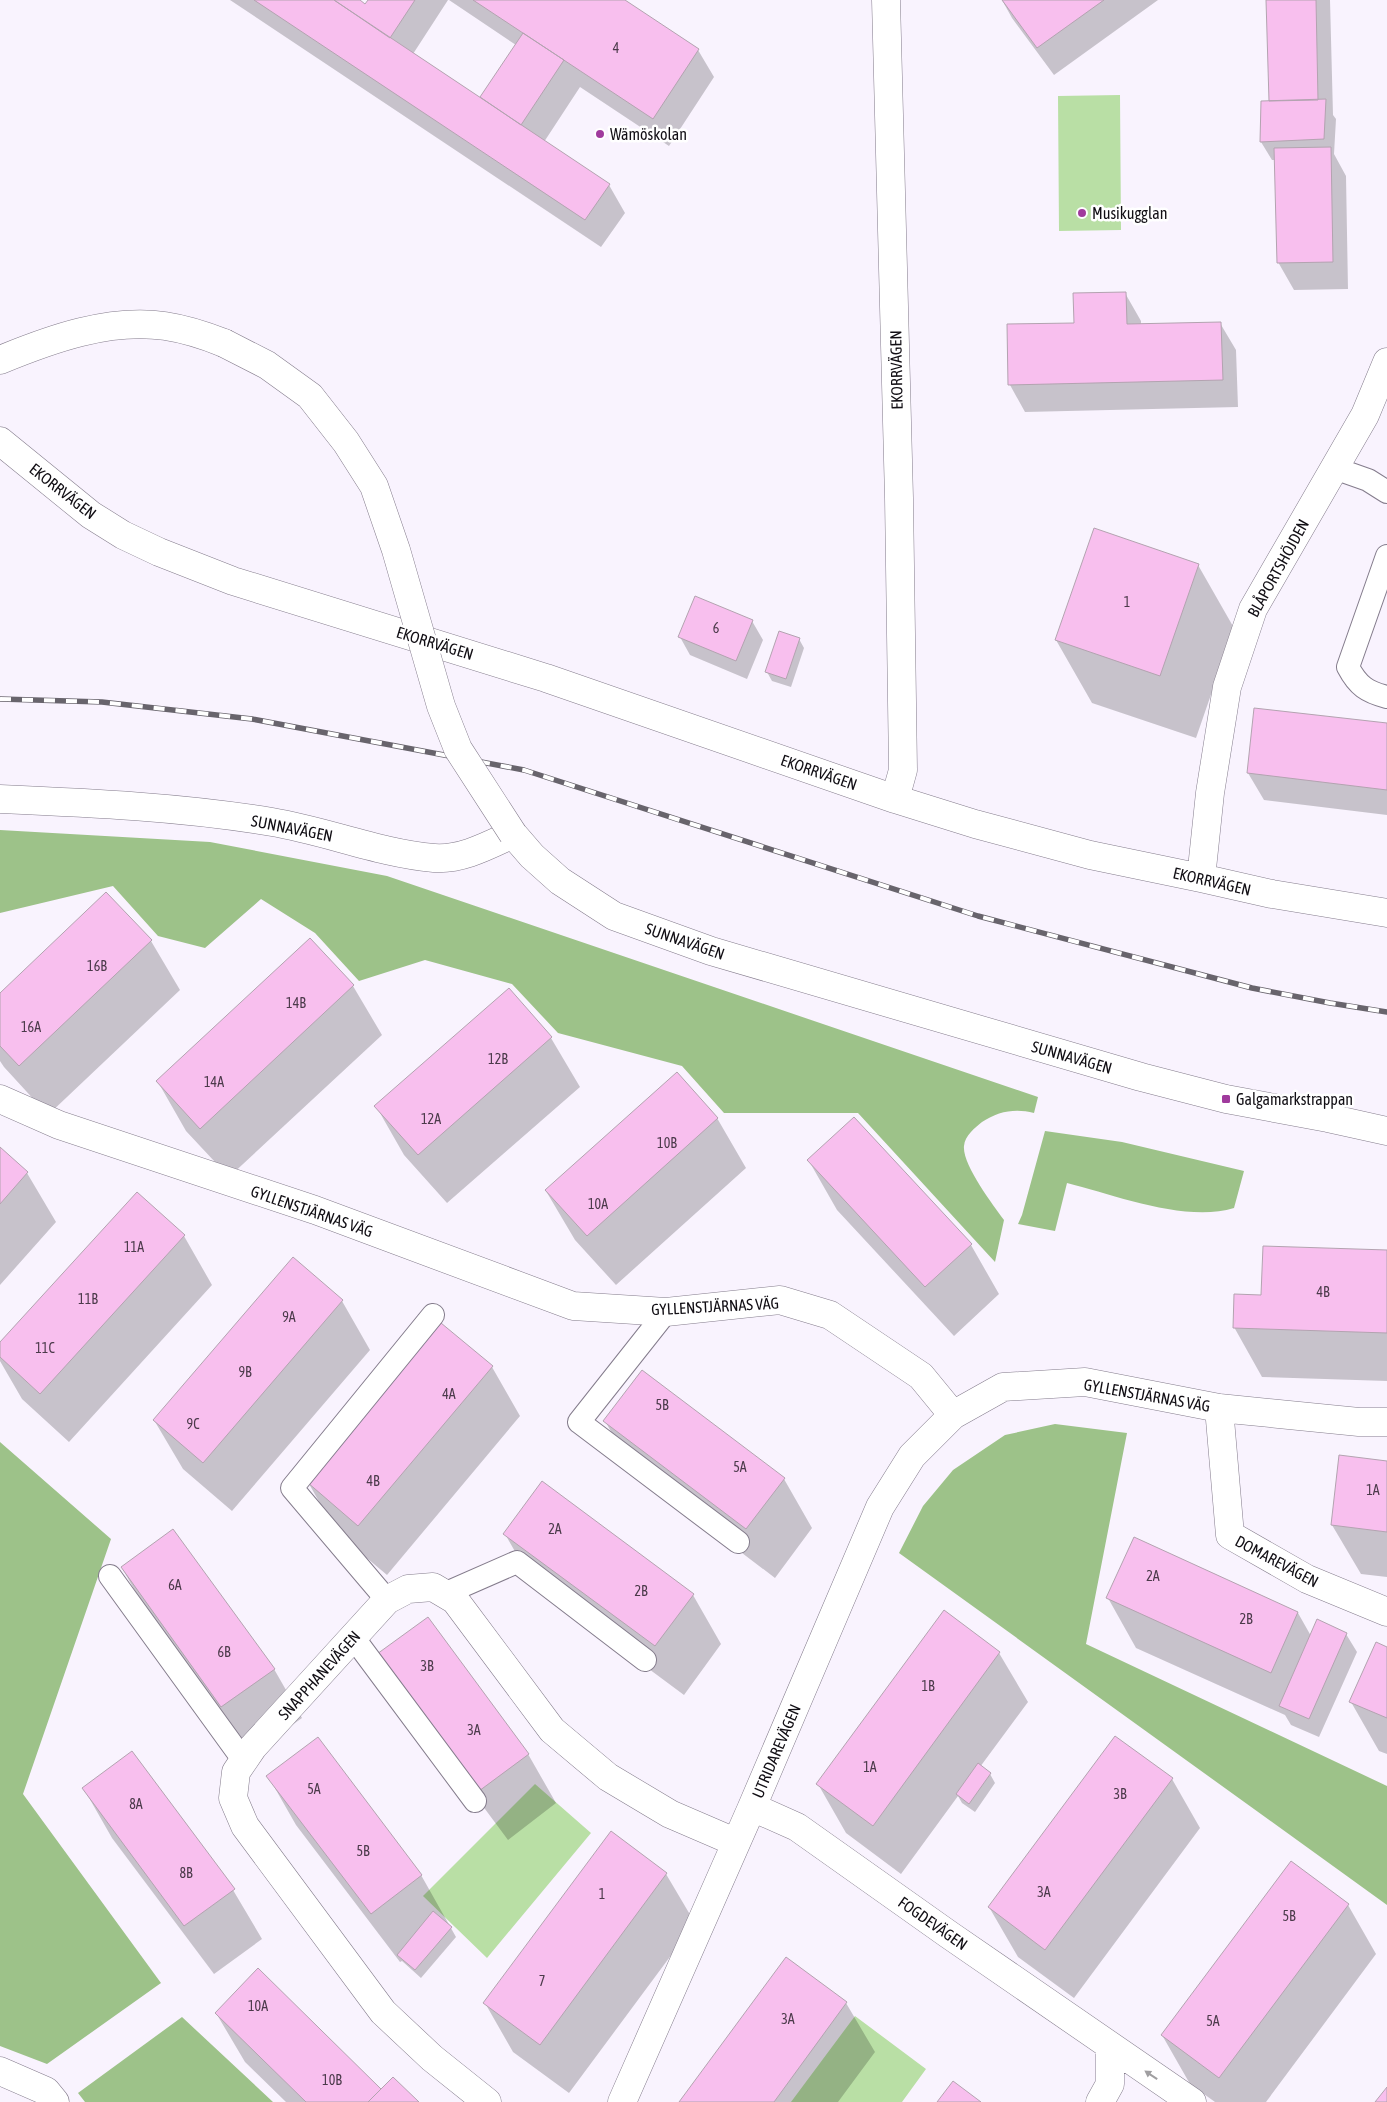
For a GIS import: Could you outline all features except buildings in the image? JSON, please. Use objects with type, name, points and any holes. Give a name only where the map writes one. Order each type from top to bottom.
[{"type":"street","name":"EKORRVÄGEN","points":[[886,0],[899,498],[903,770],[895,799]]},
{"type":"street","points":[[0,360],[41,343],[85,332],[123,325],[163,326],[194,332],[224,343],[267,365],[310,396],[346,442],[374,486],[396,550],[441,706],[458,749],[513,834]]},
{"type":"street","name":"BLÅPORTSHÖJDEN","points":[[1201,878],[1210,793],[1227,687],[1253,609],[1365,415],[1387,362]]},
{"type":"street","name":"EKORRVÄGEN","points":[[0,441],[92,515],[123,535],[159,552],[234,581],[546,678],[895,799],[975,824],[1090,855],[1272,894],[1387,913]]},
{"type":"street","name":"SUNNAVÄGEN","points":[[0,799],[121,804],[272,822],[387,849],[436,858],[463,855],[513,834],[532,856],[560,881],[614,916],[711,951],[1141,1077],[1226,1099],[1328,1118],[1387,1132]]},
{"type":"street","name":"GYLLENSTJÄRNAS VÄG","points":[[0,1099],[59,1125],[315,1210],[573,1306],[666,1312],[780,1300],[830,1315],[921,1376],[953,1415],[1003,1387],[1085,1382],[1219,1408],[1358,1422],[1387,1422]]},
{"type":"street","name":"DOMAREVÄGEN","points":[[1219,1408],[1230,1536],[1307,1579],[1387,1612]]},
{"type":"street","name":"UTRIDAREVÄGEN","points":[[622,2102],[752,1807],[880,1507],[912,1456],[953,1415]]},
{"type":"street","name":"SNAPPHANEVÄGEN","points":[[487,2102],[432,2058],[383,2012],[245,1826],[233,1798],[236,1772],[253,1747],[387,1600],[408,1589],[434,1587],[454,1600],[552,1730],[608,1778],[670,1814],[735,1842]]},
{"type":"street","name":"FOGDEVÄGEN","points":[[752,1807],[797,1827],[1110,2047],[1192,2102]]},
{"type":"street","points":[[1100,2102],[1110,2084],[1110,2047]]},
{"type":"street","points":[[0,2071],[46,2090],[55,2102]]},
{"type":"lane","points":[[1334,468],[1368,480],[1387,492]]},
{"type":"lane","points":[[1387,556],[1348,668],[1353,677],[1370,693],[1387,697]]},
{"type":"lane","points":[[666,1312],[579,1422],[738,1542]]},
{"type":"lane","points":[[387,1600],[292,1488],[432,1315]]},
{"type":"lane","points":[[444,1594],[517,1562],[645,1660]]},
{"type":"lane","points":[[110,1576],[244,1761]]},
{"type":"lane","points":[[353,1638],[475,1801]]},
{"type":"green space","points":[[1120,95],[1121,230],[1059,231],[1058,96]]},
{"type":"green space","points":[[0,830],[210,842],[387,876],[1038,1097],[1034,1113],[1014,1111],[994,1115],[973,1129],[965,1142],[965,1154],[973,1173],[1004,1220],[995,1262],[858,1113],[724,1113],[682,1066],[558,1033],[512,984],[425,960],[359,981],[315,933],[261,899],[205,948],[158,936],[113,886],[0,913]]},
{"type":"green space","points":[[1045,1131],[1122,1142],[1244,1171],[1234,1208],[1215,1212],[1173,1210],[1150,1206],[1067,1183],[1055,1231],[1018,1224]]},
{"type":"green space","points":[[1055,1424],[1127,1433],[1086,1644],[1387,1786],[1387,1905],[899,1553],[923,1506],[953,1470],[1005,1435]]},
{"type":"green space","points":[[0,1442],[111,1539],[23,1794],[161,1983],[47,2064],[0,2046]]},
{"type":"green space","points":[[535,1784],[591,1833],[487,1958],[423,1896]]},
{"type":"green space","points":[[855,2016],[926,2069],[902,2102],[791,2102]]},
{"type":"green space","points":[[182,2017],[273,2102],[85,2102],[78,2093]]},
{"type":"railway","points":[[0,699],[102,702],[252,719],[524,770],[978,916],[1252,988],[1387,1012]]},
{"type":"place","name":"Wämöskolan","points":[[600,134]]},
{"type":"place","name":"Musikugglan","points":[[1082,213]]},
{"type":"place","name":"Galgamarkstrappan","points":[[1226,1099]]}]
